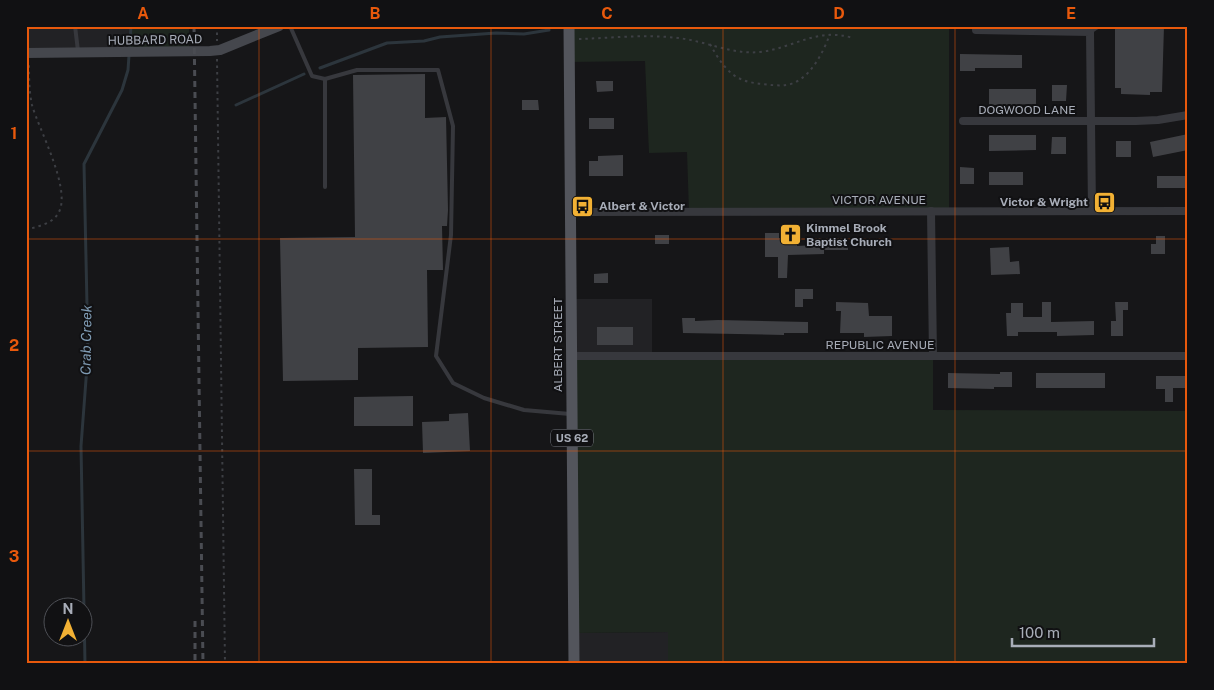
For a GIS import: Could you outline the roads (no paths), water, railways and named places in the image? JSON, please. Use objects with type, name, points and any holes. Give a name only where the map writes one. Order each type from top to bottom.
[{"type":"main road","name":"ALBERT STREET","points":[[569,26],[574,664]]},
{"type":"street","name":"HUBBARD ROAD","points":[[27,53],[217,50],[279,26]]},
{"type":"street","points":[[976,30],[1004,28],[1090,32],[1092,211]]},
{"type":"street","name":"DOGWOOD LANE","points":[[964,121],[1158,120],[1188,115]]},
{"type":"street","name":"VICTOR AVENUE","points":[[571,212],[1188,211]]},
{"type":"street","points":[[931,212],[933,356]]},
{"type":"street","name":"REPUBLIC AVENUE","points":[[572,356],[1188,356]]},
{"type":"lane","points":[[75,26],[78,53]]},
{"type":"lane","points":[[290,26],[312,76],[325,79],[356,70],[438,70],[454,126],[451,235],[436,356],[453,382],[484,398],[524,410],[572,414]]},
{"type":"lane","points":[[1090,32],[1099,26]]},
{"type":"lane","points":[[325,79],[325,187]]},
{"type":"waterway","name":"Crab Creek","points":[[85,664],[81,446],[88,353],[84,164],[122,90],[128,70],[131,26]]},
{"type":"waterway","points":[[320,68],[387,43],[496,33],[524,34],[549,30]]},
{"type":"waterway","points":[[236,105],[304,74]]},
{"type":"railway","points":[[194,26],[203,664]]},
{"type":"railway","points":[[195,621],[195,664]]},
{"type":"place","name":"Victor & Wright","points":[[1104,202]]},
{"type":"place","name":"Albert & Victor","points":[[583,206]]},
{"type":"place","name":"Kimmel Brook Baptist Church","points":[[790,235]]}]
